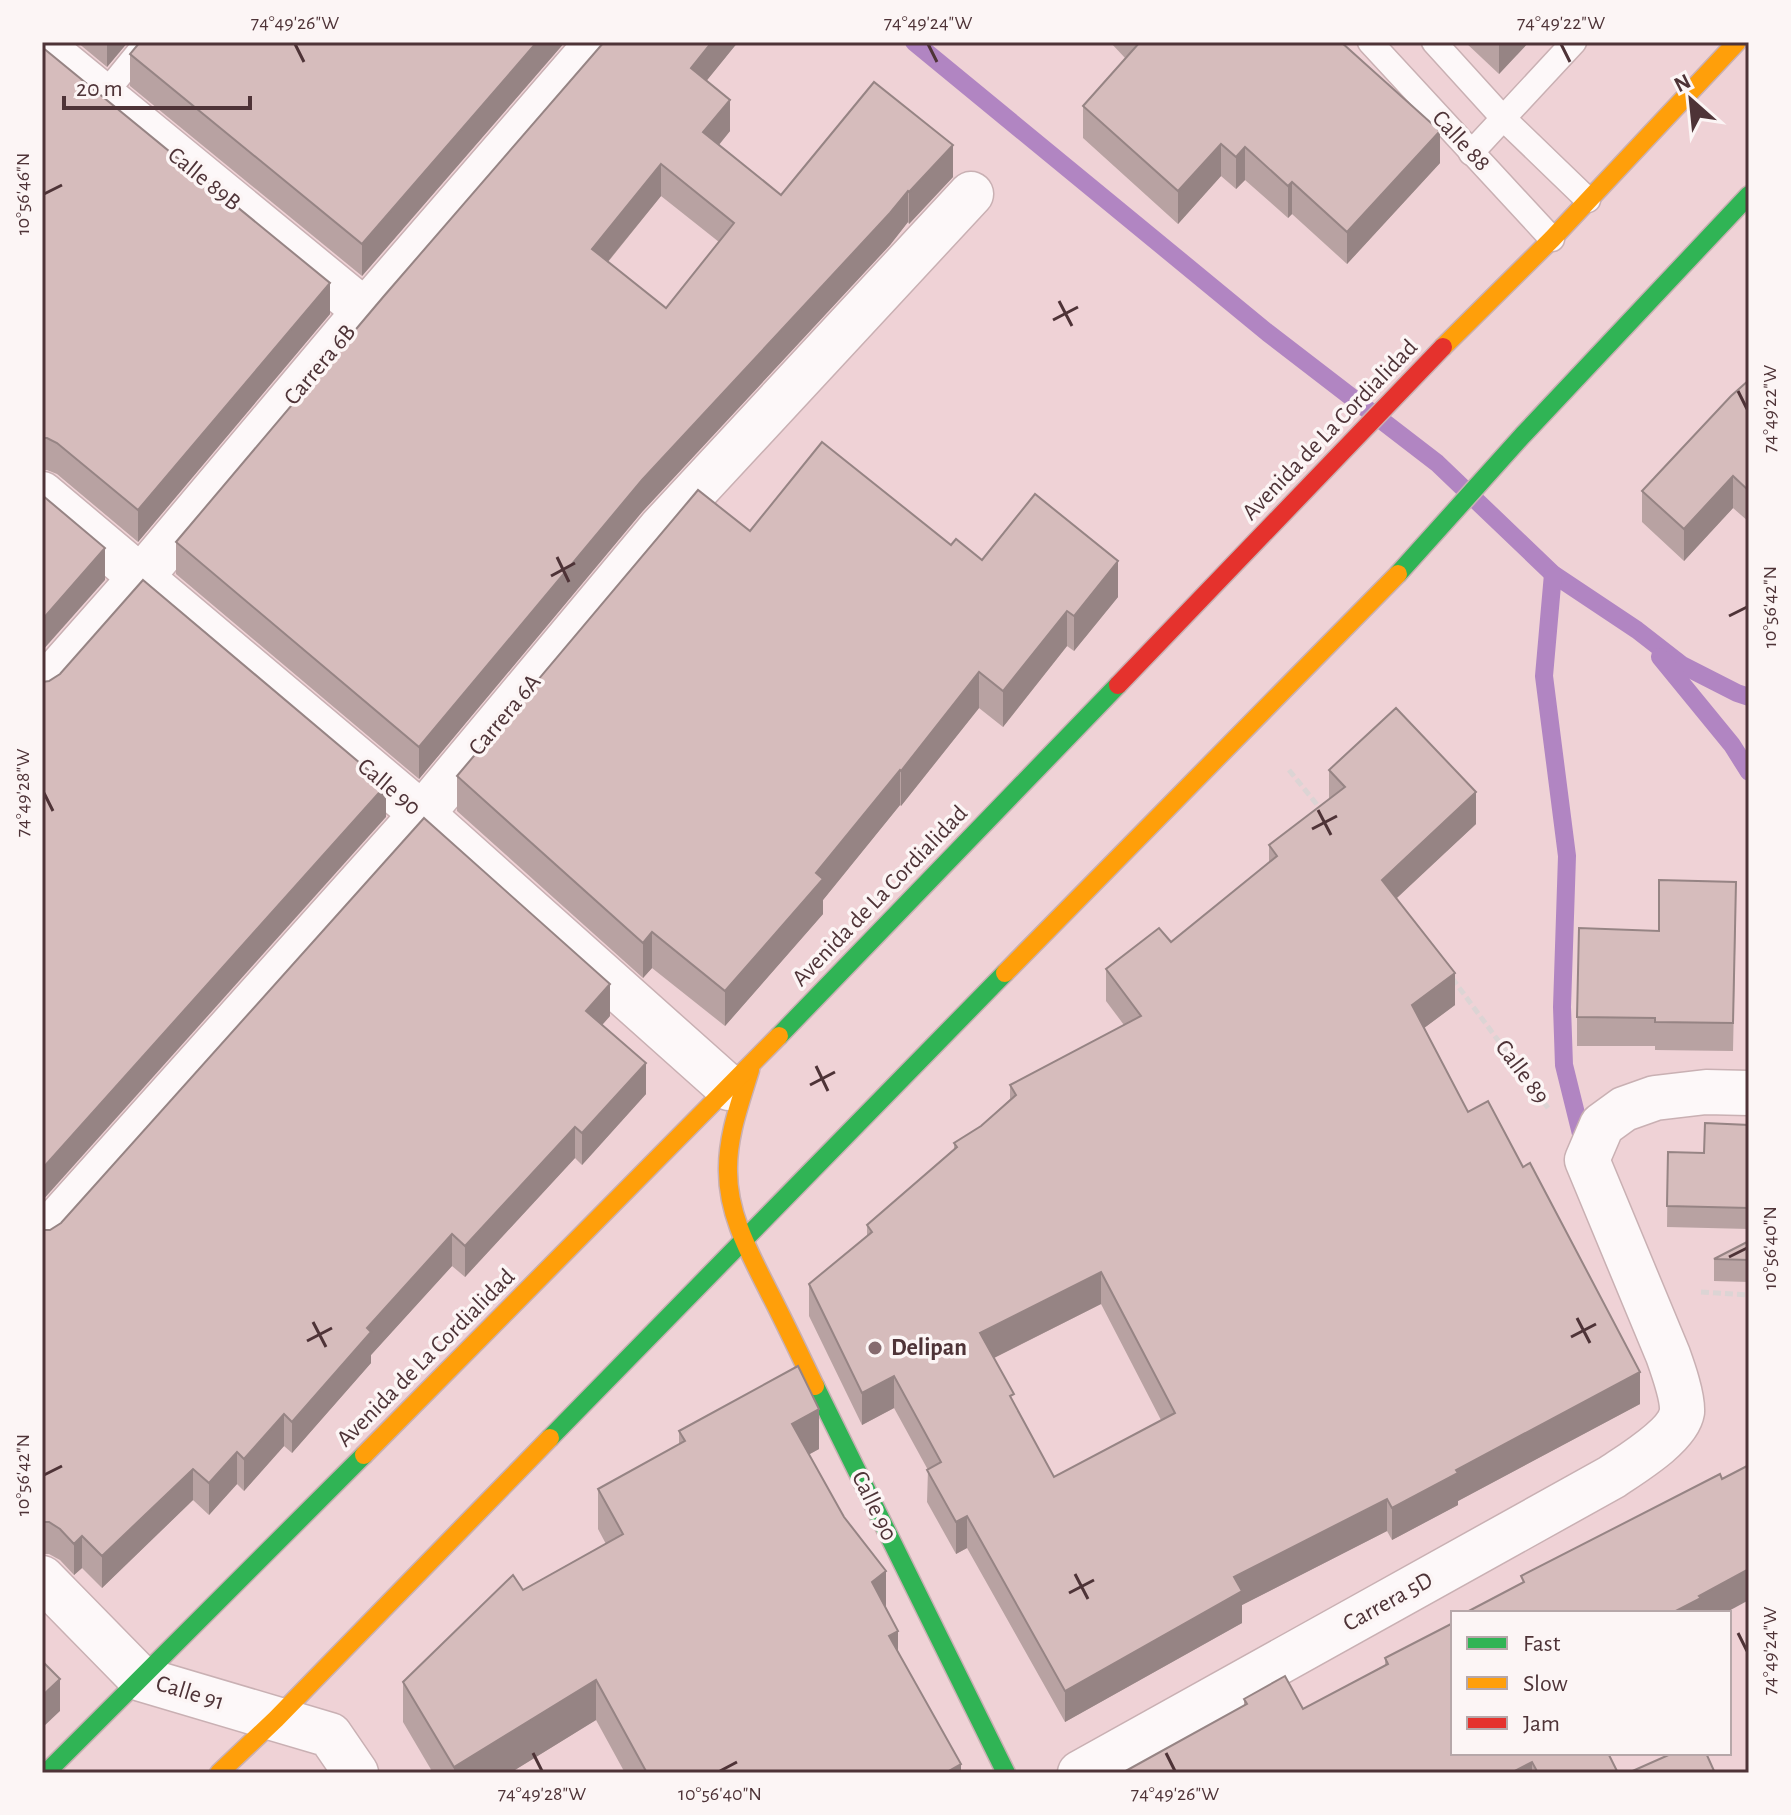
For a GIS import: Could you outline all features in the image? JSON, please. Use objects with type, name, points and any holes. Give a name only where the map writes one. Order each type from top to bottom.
[{"type":"main road","name":"Avenida de La Cordialidad","points":[[46,1773],[741,1075],[1441,349],[1552,239],[1737,42]]},
{"type":"main road","points":[[219,1773],[276,1719],[743,1239],[1417,555],[1523,435],[1749,195]]},
{"type":"main road","name":"Calle 90","points":[[741,1075],[727,1157],[731,1201],[743,1239],[1006,1773]]},
{"type":"street","name":"Carrera 6B","points":[[42,689],[598,42]]},
{"type":"street","name":"Calle 89B","points":[[42,46],[365,311]]},
{"type":"street","name":"Carrera 6A","points":[[42,1238],[422,814],[660,529],[971,194]]},
{"type":"street","name":"Calle 90","points":[[42,494],[422,814],[741,1075]]},
{"type":"street","points":[[1587,1160],[1602,1125],[1624,1109],[1655,1098],[1706,1092],[1749,1093]]},
{"type":"street","name":"Carrera 5D","points":[[1080,1773],[1612,1477],[1647,1454],[1671,1432],[1682,1413],[1678,1385],[1587,1160]]},
{"type":"street","name":"Calle 91","points":[[42,1578],[141,1679],[330,1735],[356,1773]]},
{"type":"lane","points":[[103,96],[147,42]]},
{"type":"lane","name":"Calle 88","points":[[1370,42],[1552,239]]},
{"type":"lane","name":"Calle 88","points":[[1434,42],[1503,118],[1588,200]]},
{"type":"lane","points":[[1471,153],[1574,42]]},
{"type":"path","points":[[1289,770],[1328,819]]},
{"type":"path","name":"Calle 89","points":[[1452,977],[1587,1160]]},
{"type":"building","points":[[140,42],[537,42],[362,244],[130,54]]},
{"type":"building","points":[[604,42],[712,42],[691,68],[730,100],[703,132],[781,195],[874,82],[953,145],[642,480],[419,747],[176,542]],"holes":[[[661,164],[734,223],[666,308],[592,249]]]},
{"type":"building","points":[[1140,42],[1341,42],[1440,131],[1347,232],[1292,182],[1288,186],[1245,147],[1236,157],[1221,144],[1178,191],[1083,106]]},
{"type":"building","points":[[42,47],[330,283],[138,510],[57,443],[42,438]]},
{"type":"building","points":[[1749,380],[1749,491],[1733,476],[1684,529],[1642,491]]},
{"type":"building","points":[[822,442],[951,545],[956,539],[982,560],[1035,494],[1118,561],[1074,616],[1067,611],[1003,691],[979,672],[816,873],[823,879],[725,991],[652,932],[643,943],[457,776],[698,490],[750,531]]},
{"type":"building","points":[[42,495],[105,548],[42,620]]},
{"type":"building","points":[[143,580],[386,785],[42,1169],[42,682],[60,674]]},
{"type":"building","points":[[1396,708],[1476,792],[1382,880],[1455,973],[1412,1005],[1468,1112],[1488,1101],[1523,1167],[1530,1163],[1640,1372],[1456,1470],[1458,1473],[1392,1508],[1387,1499],[1234,1577],[1242,1591],[1065,1691],[967,1516],[956,1522],[927,1470],[941,1462],[894,1376],[862,1393],[809,1284],[872,1232],[867,1225],[957,1147],[954,1143],[981,1126],[1016,1095],[1010,1085],[1141,1016],[1106,969],[1159,928],[1171,942],[1277,856],[1269,845],[1345,787],[1329,770]],"holes":[[[1101,1272],[1175,1413],[1054,1477],[980,1333]]]},
{"type":"building","points":[[424,818],[610,984],[586,1011],[646,1063],[582,1133],[575,1127],[465,1246],[452,1234],[367,1328],[371,1332],[292,1422],[284,1414],[244,1459],[237,1452],[209,1483],[193,1469],[102,1556],[82,1536],[74,1544],[60,1529],[49,1522],[42,1522],[42,1230],[50,1230],[61,1223]]},
{"type":"building","points":[[1659,880],[1736,882],[1733,1023],[1577,1017],[1579,928],[1659,931]]},
{"type":"building","points":[[1705,1123],[1749,1125],[1749,1208],[1667,1206],[1668,1152],[1704,1153]]},
{"type":"building","points":[[1749,1241],[1749,1260],[1714,1259]]},
{"type":"building","points":[[798,1366],[819,1409],[792,1424],[844,1517],[886,1571],[872,1582],[898,1631],[889,1636],[961,1764],[945,1773],[647,1773],[596,1680],[454,1767],[403,1682],[513,1575],[523,1590],[623,1534],[598,1489],[685,1441],[679,1431]]},
{"type":"building","points":[[1749,1465],[1749,1569],[1699,1596],[1701,1598],[1676,1611],[1469,1611],[1524,1582],[1521,1576],[1720,1474],[1722,1479]]},
{"type":"building","points":[[1451,1624],[1451,1755],[1609,1755],[1618,1773],[1538,1773],[1532,1762],[1511,1773],[1122,1773],[1247,1704],[1244,1699],[1285,1676],[1303,1709],[1388,1664],[1385,1658]]},
{"type":"building","points":[[42,1661],[60,1679],[42,1696]]},
{"type":"building","points":[[1668,1755],[1707,1755],[1715,1773],[1628,1773]]},
{"type":"waterway","points":[[914,42],[1268,333],[1437,463],[1553,574],[1637,630],[1682,665],[1749,697]]},
{"type":"waterway","points":[[1553,574],[1544,676],[1567,856],[1562,1007],[1564,1065],[1584,1146]]},
{"type":"waterway","points":[[1660,657],[1732,745],[1749,772]]},
{"type":"traffic: fast","points":[[1398,574],[1523,435],[1749,195]]},
{"type":"traffic: fast","points":[[779,1036],[1118,685]]},
{"type":"traffic: fast","points":[[550,1438],[1005,973]]},
{"type":"traffic: fast","points":[[815,1386],[1006,1773]]},
{"type":"traffic: fast","points":[[46,1773],[364,1455]]},
{"type":"traffic: slow","points":[[1443,347],[1552,239],[1737,42]]},
{"type":"traffic: slow","points":[[1005,973],[1398,574]]},
{"type":"traffic: slow","points":[[364,1455],[779,1036]]},
{"type":"traffic: slow","points":[[750,1070],[730,1146],[728,1172],[732,1204],[748,1249],[815,1386]]},
{"type":"traffic: slow","points":[[219,1773],[276,1719],[550,1438]]},
{"type":"traffic: jam","points":[[1118,685],[1443,347]]},
{"type":"place","name":"Delipan","points":[[875,1348]]}]
